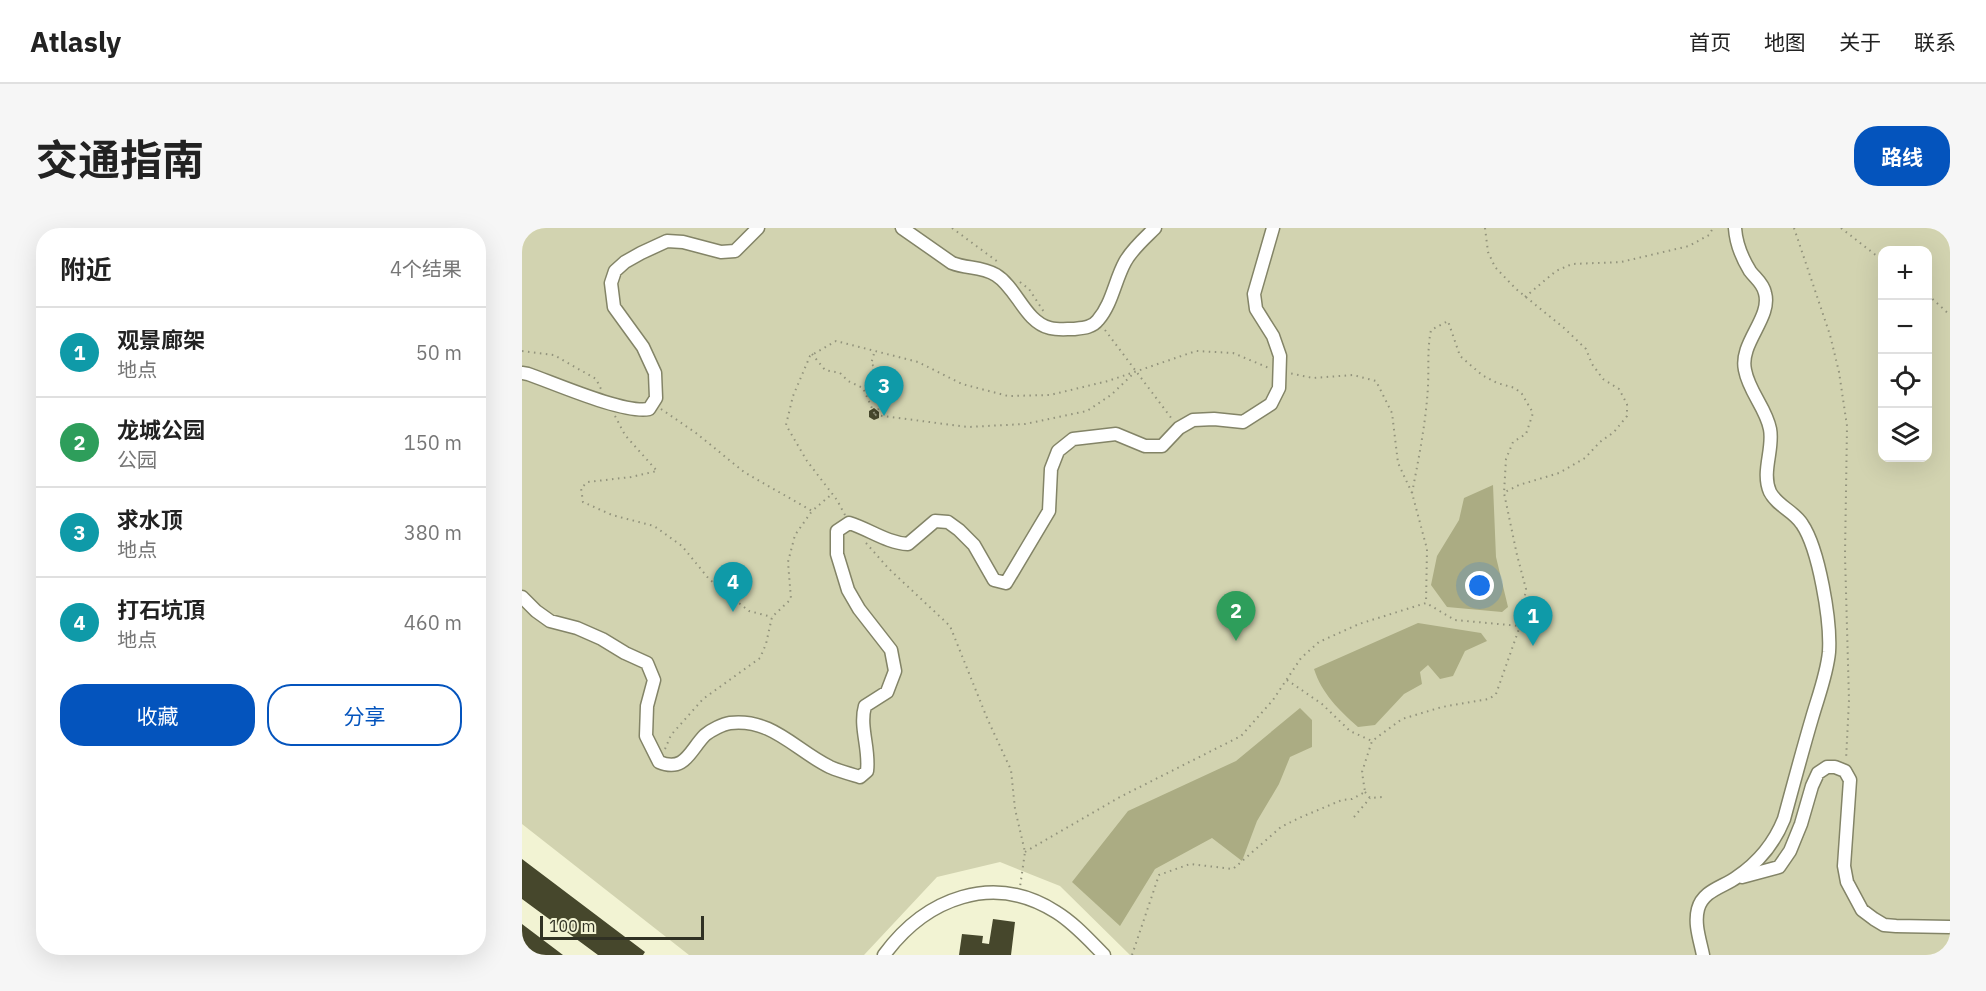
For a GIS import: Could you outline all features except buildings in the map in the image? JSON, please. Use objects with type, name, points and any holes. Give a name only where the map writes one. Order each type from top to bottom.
[{"type":"street","points":[[522,373],[608,403],[641,410],[649,409],[654,404],[657,391],[655,373],[643,346],[617,313],[612,300],[610,283],[615,271],[641,253],[667,242],[683,242],[721,252],[735,250],[758,228]]},
{"type":"street","points":[[902,228],[952,263],[982,268],[997,276],[1032,316],[1042,325],[1056,330],[1085,328],[1098,320],[1107,306],[1130,254],[1155,228]]},
{"type":"street","points":[[522,597],[550,621],[577,628],[647,663],[654,680],[647,706],[646,736],[659,762],[666,765],[677,765],[690,755],[706,734],[728,723],[754,723],[780,734],[830,767],[860,777],[867,771],[868,758],[862,718],[865,706],[887,692],[896,671],[891,650],[859,609],[848,590],[837,554],[837,531],[849,523],[895,543],[908,544],[935,521],[948,522],[974,545],[994,580],[1006,583],[1049,511],[1051,469],[1058,451],[1073,439],[1116,434],[1145,446],[1162,446],[1179,428],[1193,420],[1214,419],[1243,422],[1271,404],[1279,388],[1280,356],[1273,336],[1256,309],[1254,294],[1273,228]]},
{"type":"street","points":[[1735,228],[1740,252],[1749,270],[1762,286],[1766,297],[1765,307],[1747,347],[1744,368],[1750,388],[1770,428],[1771,448],[1767,480],[1773,497],[1798,519],[1808,535],[1817,564],[1828,620],[1829,653],[1784,819],[1769,849],[1736,879]]},
{"type":"street","points":[[1703,955],[1696,921],[1699,904],[1712,891],[1736,879],[1779,867],[1790,851],[1802,824],[1812,786],[1818,773],[1827,767],[1845,771],[1850,780],[1844,866],[1847,882],[1862,910],[1884,924],[1950,927]]},
{"type":"street","points":[[884,955],[905,932],[935,908],[962,896],[991,892],[1019,896],[1045,905],[1068,920],[1104,955]]},
{"type":"path","points":[[1485,228],[1488,252],[1496,267],[1526,297],[1586,349],[1592,364],[1603,379],[1618,389],[1627,404],[1627,416],[1614,432],[1600,442],[1585,458],[1559,473],[1519,485],[1504,493]]},
{"type":"path","points":[[1526,297],[1556,271],[1572,264],[1621,262],[1689,246],[1709,235],[1713,228]]},
{"type":"path","points":[[1794,228],[1830,335],[1839,372],[1847,426],[1845,555],[1849,700],[1845,771]]},
{"type":"path","points":[[1841,228],[1878,257]]},
{"type":"path","points":[[1932,299],[1950,315]]},
{"type":"path","points":[[1098,320],[1179,428]]},
{"type":"path","points":[[1370,798],[1365,792],[1362,772],[1372,741],[1402,719],[1442,707],[1488,699],[1496,694],[1520,626],[1526,589],[1504,493],[1506,459],[1513,442],[1526,434],[1533,413],[1522,394],[1515,388],[1482,375],[1460,356],[1448,321],[1431,330],[1427,348],[1428,387],[1423,434],[1412,493]]},
{"type":"path","points":[[875,350],[871,364],[885,374],[890,389],[875,415]]},
{"type":"path","points":[[522,351],[554,355],[596,379],[625,435],[657,471],[631,477],[588,482],[581,488],[583,502],[612,515],[654,526],[682,546],[709,579],[749,611],[772,618]]},
{"type":"path","points":[[812,354],[825,370],[840,373],[848,381],[863,388],[875,415]]},
{"type":"path","points":[[875,415],[968,427],[1025,424],[1086,411],[1111,395],[1136,371]]},
{"type":"path","points":[[654,404],[696,433],[744,472],[812,511]]},
{"type":"path","points":[[659,762],[671,735],[703,699],[760,658],[772,618],[791,599],[788,562],[795,535],[812,511],[832,494]]},
{"type":"path","points":[[1426,603],[1427,549]]},
{"type":"path","points":[[1025,852],[1118,798],[1241,736],[1273,700],[1301,658],[1319,642],[1359,624],[1426,603],[1455,620],[1520,626]]},
{"type":"path","points":[[1287,680],[1322,704],[1350,731],[1372,741]]},
{"type":"path","points":[[1132,955],[1159,875],[1190,864],[1233,869],[1281,827],[1365,792]]},
{"type":"path","points":[[1354,817],[1370,798],[1382,797]]},
{"type":"shaded area","points":[[522,228],[1950,228],[1950,955],[1130,955],[1060,886],[1000,862],[937,877],[864,955],[689,955],[522,824]]},
{"type":"shaded area","points":[[1493,485],[1496,557],[1508,607],[1502,612],[1447,607],[1431,585],[1437,556],[1459,520],[1464,498]]},
{"type":"shaded area","points":[[1418,623],[1481,633],[1487,641],[1465,651],[1453,676],[1440,679],[1428,665],[1420,672],[1422,684],[1404,694],[1375,725],[1358,727],[1326,694],[1314,669]]},
{"type":"shaded area","points":[[1300,708],[1312,720],[1312,747],[1290,757],[1279,784],[1257,821],[1242,861],[1212,838],[1155,869],[1120,926],[1072,882],[1128,811],[1236,761]]},
{"type":"place","name":"求水顶","points":[[884,416]]},
{"type":"place","name":"打石坑頂","points":[[733,612]]},
{"type":"place","name":"龙城公园","points":[[1236,641]]},
{"type":"place","name":"观景廊架","points":[[1533,646]]}]
